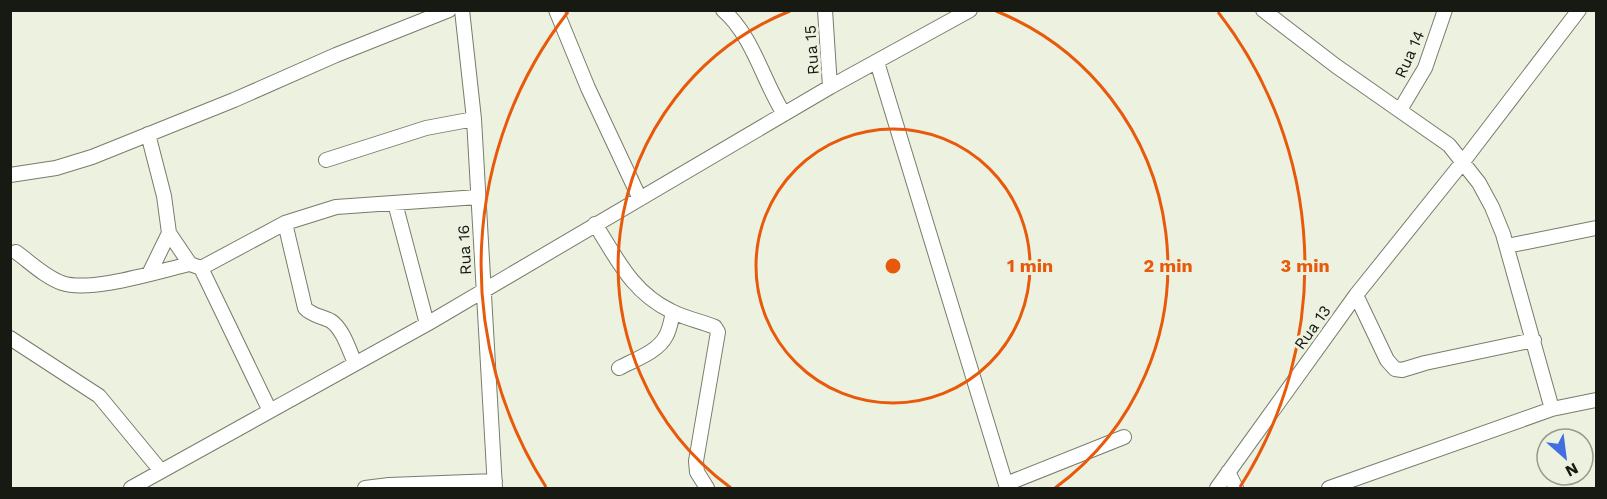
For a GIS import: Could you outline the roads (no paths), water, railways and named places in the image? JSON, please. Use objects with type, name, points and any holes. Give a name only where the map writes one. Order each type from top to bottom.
[{"type":"street","points":[[10,175],[56,168],[92,158],[449,10]]},
{"type":"street","name":"Rua 16","points":[[462,10],[474,119],[495,485]]},
{"type":"street","points":[[556,10],[588,88],[640,199]]},
{"type":"street","points":[[723,10],[747,40],[784,114]]},
{"type":"street","name":"Rua 15","points":[[825,10],[830,87]]},
{"type":"street","points":[[131,489],[427,324],[830,87],[970,10]]},
{"type":"street","points":[[1263,10],[1335,66],[1449,145],[1479,183],[1492,207],[1507,246],[1552,409]]},
{"type":"street","name":"Rua 14","points":[[1401,110],[1425,68],[1445,10]]},
{"type":"street","name":"Rua 13","points":[[1218,489],[1356,295],[1462,163],[1579,10]]},
{"type":"street","points":[[877,62],[1007,486],[1124,437]]},
{"type":"street","points":[[326,160],[426,128],[474,119]]},
{"type":"street","points":[[148,134],[164,196],[169,233],[196,266],[270,411]]},
{"type":"street","points":[[16,252],[51,278],[64,284],[101,284],[149,273],[196,266],[285,223],[336,207],[478,197]]},
{"type":"street","points":[[395,203],[427,324]]},
{"type":"street","points":[[285,223],[305,308],[310,313],[332,322],[339,330],[356,363]]},
{"type":"street","points":[[595,224],[639,290],[673,313],[715,327],[718,332],[696,461],[697,472],[707,489]]},
{"type":"street","points":[[1507,246],[1596,228]]},
{"type":"street","points":[[149,273],[169,233]]},
{"type":"street","points":[[1356,295],[1387,360],[1395,369],[1402,370],[1534,340]]},
{"type":"street","points":[[619,368],[661,343],[666,336],[673,313]]},
{"type":"street","points":[[10,338],[99,396],[161,471]]},
{"type":"street","points":[[1329,489],[1552,409],[1596,400]]},
{"type":"street","points":[[1228,472],[1236,489]]},
{"type":"street","points":[[365,489],[389,485],[495,485]]}]
